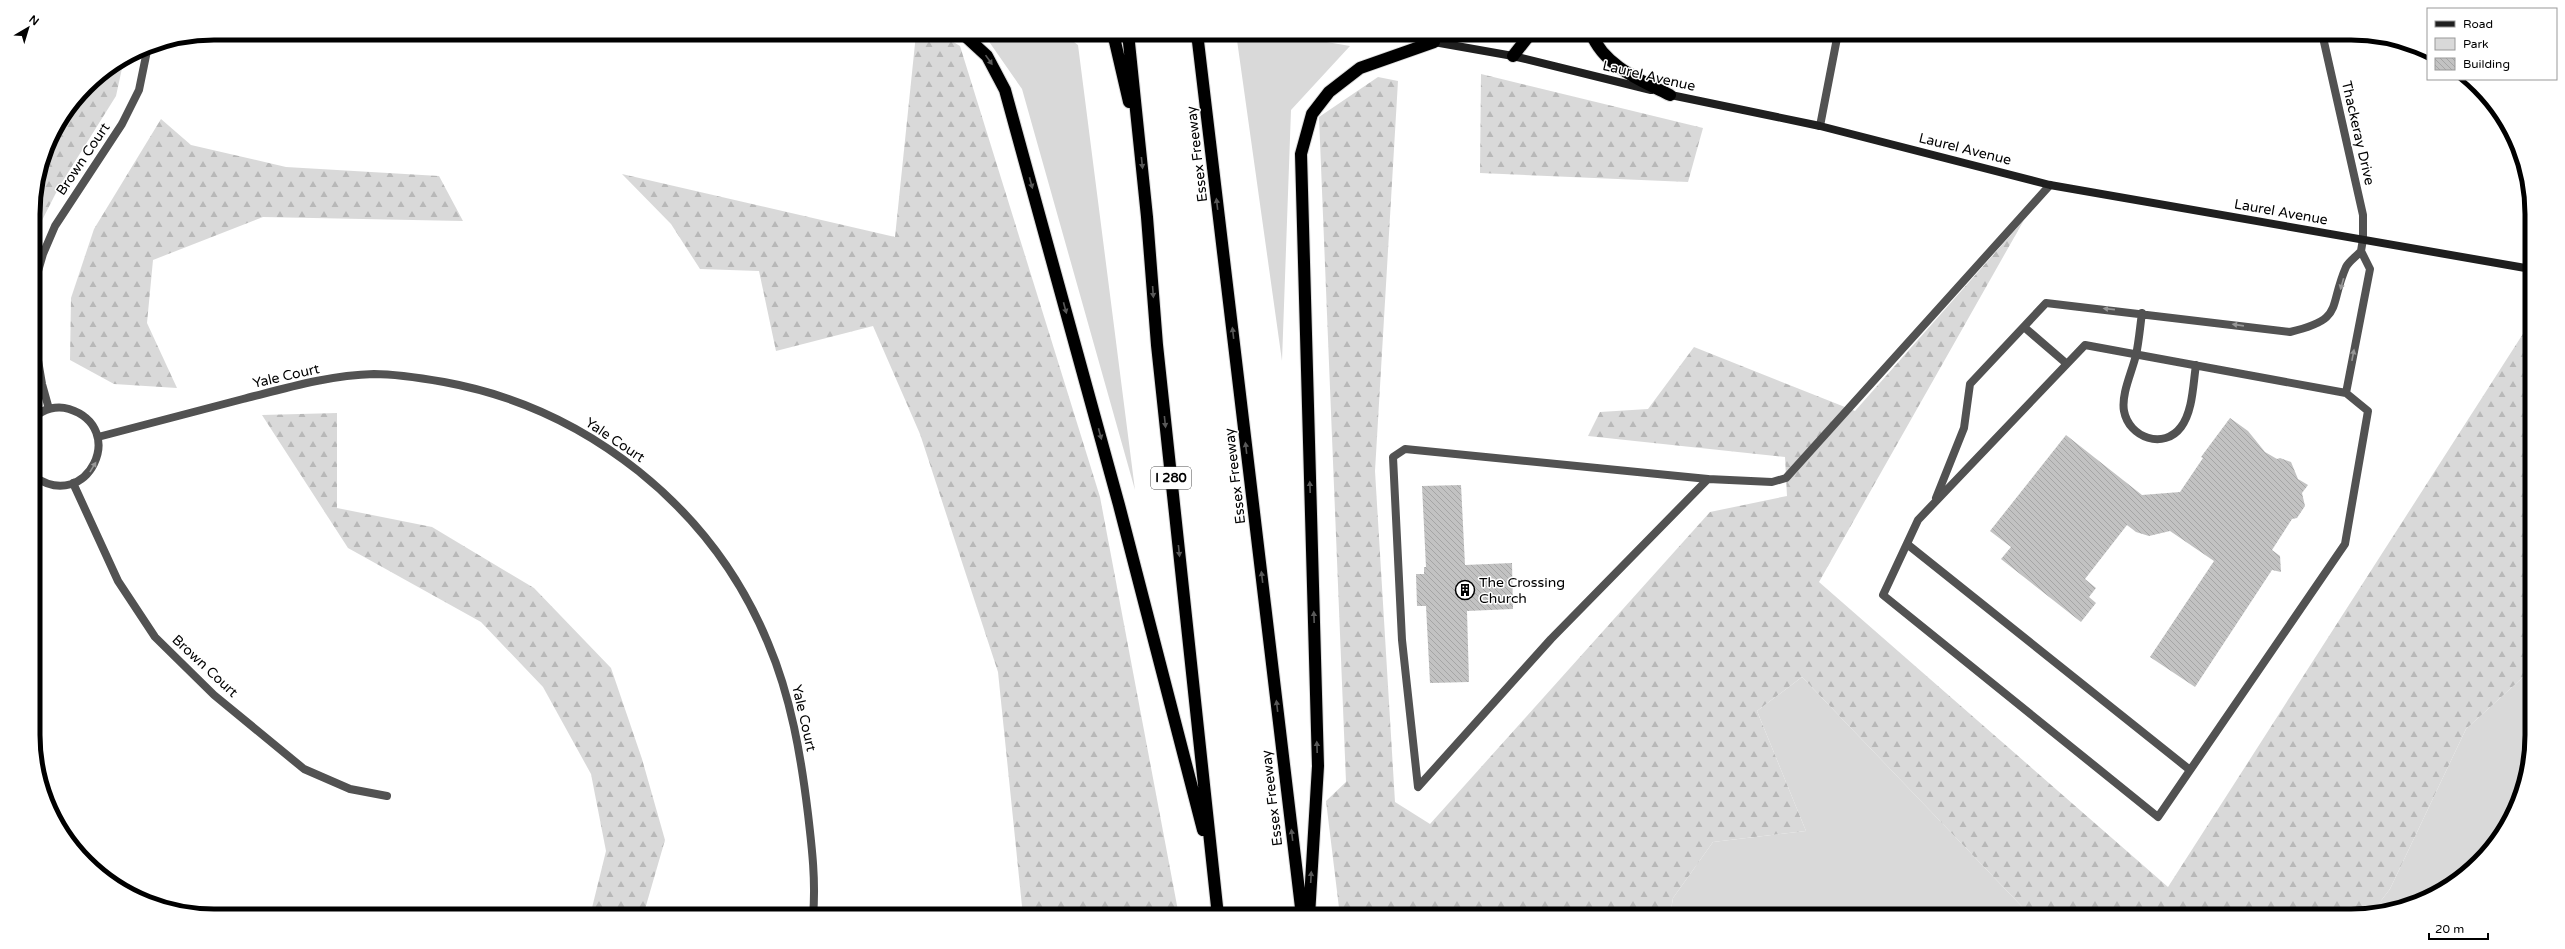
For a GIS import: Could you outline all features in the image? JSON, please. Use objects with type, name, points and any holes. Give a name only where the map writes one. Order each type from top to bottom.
[{"type":"highway","points":[[970,40],[987,56],[1005,90],[1119,505],[1213,868]]},
{"type":"highway","points":[[1115,40],[1140,146]]},
{"type":"highway","name":"I 280","points":[[1129,40],[1140,146],[1157,345],[1217,909]]},
{"type":"highway","name":"Essex Freeway","points":[[1198,40],[1301,909]]},
{"type":"highway","points":[[1202,40],[1203,84]]},
{"type":"highway","points":[[1513,56],[1526,40]]},
{"type":"highway","points":[[1595,40],[1600,49],[1627,74],[1670,95]]},
{"type":"highway","points":[[1309,909],[1318,766],[1301,154],[1312,114],[1329,92],[1360,68],[1434,42]]},
{"type":"main road","name":"Laurel Avenue","points":[[1426,40],[1513,56],[1670,95],[1820,126],[2050,185],[2525,268]]},
{"type":"street","points":[[1820,126],[1837,40]]},
{"type":"street","name":"Thackeray Drive","points":[[2324,40],[2363,215],[2363,240],[2361,252]]},
{"type":"street","name":"Brown Court","points":[[40,264],[55,226],[122,124],[139,90],[147,53]]},
{"type":"street","points":[[1708,478],[1551,639],[1418,787],[1402,640],[1393,457],[1405,449],[1708,478],[1772,482],[1786,478],[2050,185]]},
{"type":"street","points":[[1934,503],[1964,428],[1970,384],[2046,303],[2142,313],[2290,332],[2310,327],[2324,320],[2336,304],[2346,266],[2361,252],[2370,269],[2346,393]]},
{"type":"street","points":[[2142,313],[2136,354],[2123,410],[2127,422],[2136,433],[2151,440],[2166,438],[2181,428],[2187,418],[2196,365]]},
{"type":"street","points":[[2024,326],[2067,364]]},
{"type":"street","points":[[2085,345],[2196,365],[2346,393],[2368,411],[2345,544],[2158,817],[1883,595],[1918,520],[2085,345]]},
{"type":"street","points":[[40,372],[49,409]]},
{"type":"street","name":"Yale Court","points":[[98,437],[313,381],[374,374],[420,378],[480,390],[551,416],[592,438],[641,473],[664,493],[696,526],[724,562],[748,601],[768,642],[784,685],[803,774],[814,872],[813,909]]},
{"type":"street","points":[[40,414],[49,409],[61,407],[77,411],[88,418],[98,437],[99,448],[94,466],[88,474],[73,483],[54,486],[40,479]]},
{"type":"street","name":"Brown Court","points":[[73,483],[118,582],[155,637],[214,695],[304,769],[350,789],[387,796]]},
{"type":"street","points":[[1907,544],[2190,770]]},
{"type":"green space","points":[[915,40],[950,40],[960,46],[1100,497],[1178,909],[1022,909],[998,672],[920,434],[873,326],[776,351],[759,271],[700,269],[671,224],[622,174],[895,237]]},
{"type":"green space","points":[[988,40],[1071,40],[1078,45],[1135,490],[1022,89]]},
{"type":"green space","points":[[1237,40],[1315,40],[1350,46],[1291,110],[1282,361]]},
{"type":"green space","points":[[123,66],[116,96],[59,187],[40,224],[40,202],[43,180],[53,147],[63,127],[83,99],[99,83]]},
{"type":"green space","points":[[1481,74],[1703,128],[1688,182],[1480,173]]},
{"type":"green space","points":[[1378,77],[1398,81],[1375,471],[1395,802],[1430,824],[1710,512],[1787,496],[1785,457],[1588,436],[1600,412],[1648,409],[1694,347],[1855,411],[2024,220],[1819,582],[2168,887],[2525,331],[2525,675],[2466,729],[2390,889],[2376,908],[2363,909],[2024,909],[1802,677],[1757,711],[1806,831],[1713,842],[1673,898],[1671,909],[1339,909],[1326,801],[1346,782],[1319,117]]},
{"type":"green space","points":[[161,119],[191,145],[286,167],[439,176],[463,221],[263,217],[153,260],[147,323],[177,388],[114,384],[70,360],[71,298],[94,229]]},
{"type":"green space","points":[[337,413],[337,508],[432,527],[534,588],[611,668],[642,759],[665,840],[645,909],[592,909],[606,851],[591,774],[543,687],[481,622],[348,548],[262,415]]},
{"type":"green space","points":[[2525,675],[2525,747],[2522,769],[2512,802],[2496,832],[2482,850],[2466,866],[2448,880],[2418,896],[2376,908],[2390,889],[2466,729]]},
{"type":"green space","points":[[1802,677],[2024,909],[1671,909],[1673,898],[1713,842],[1806,831],[1757,711]]},
{"type":"building","points":[[2230,418],[2248,431],[2265,452],[2277,459],[2280,458],[2291,462],[2298,479],[2308,485],[2302,493],[2305,506],[2297,518],[2292,519],[2272,550],[2280,556],[2281,572],[2272,570],[2195,687],[2150,657],[2214,561],[2170,531],[2149,536],[2136,532],[2127,525],[2085,579],[2096,588],[2089,597],[2096,603],[2081,622],[2001,559],[2011,547],[1990,531],[2066,435],[2142,495],[2180,492],[2203,458],[2201,457]]},
{"type":"building","name":"The Crossing Church","points":[[1461,485],[1465,565],[1512,563],[1513,609],[1467,611],[1469,682],[1430,683],[1426,606],[1417,606],[1416,574],[1424,574],[1424,567],[1426,567],[1422,486]]},
{"type":"place","name":"The Crossing Church","points":[[1465,590]]}]
